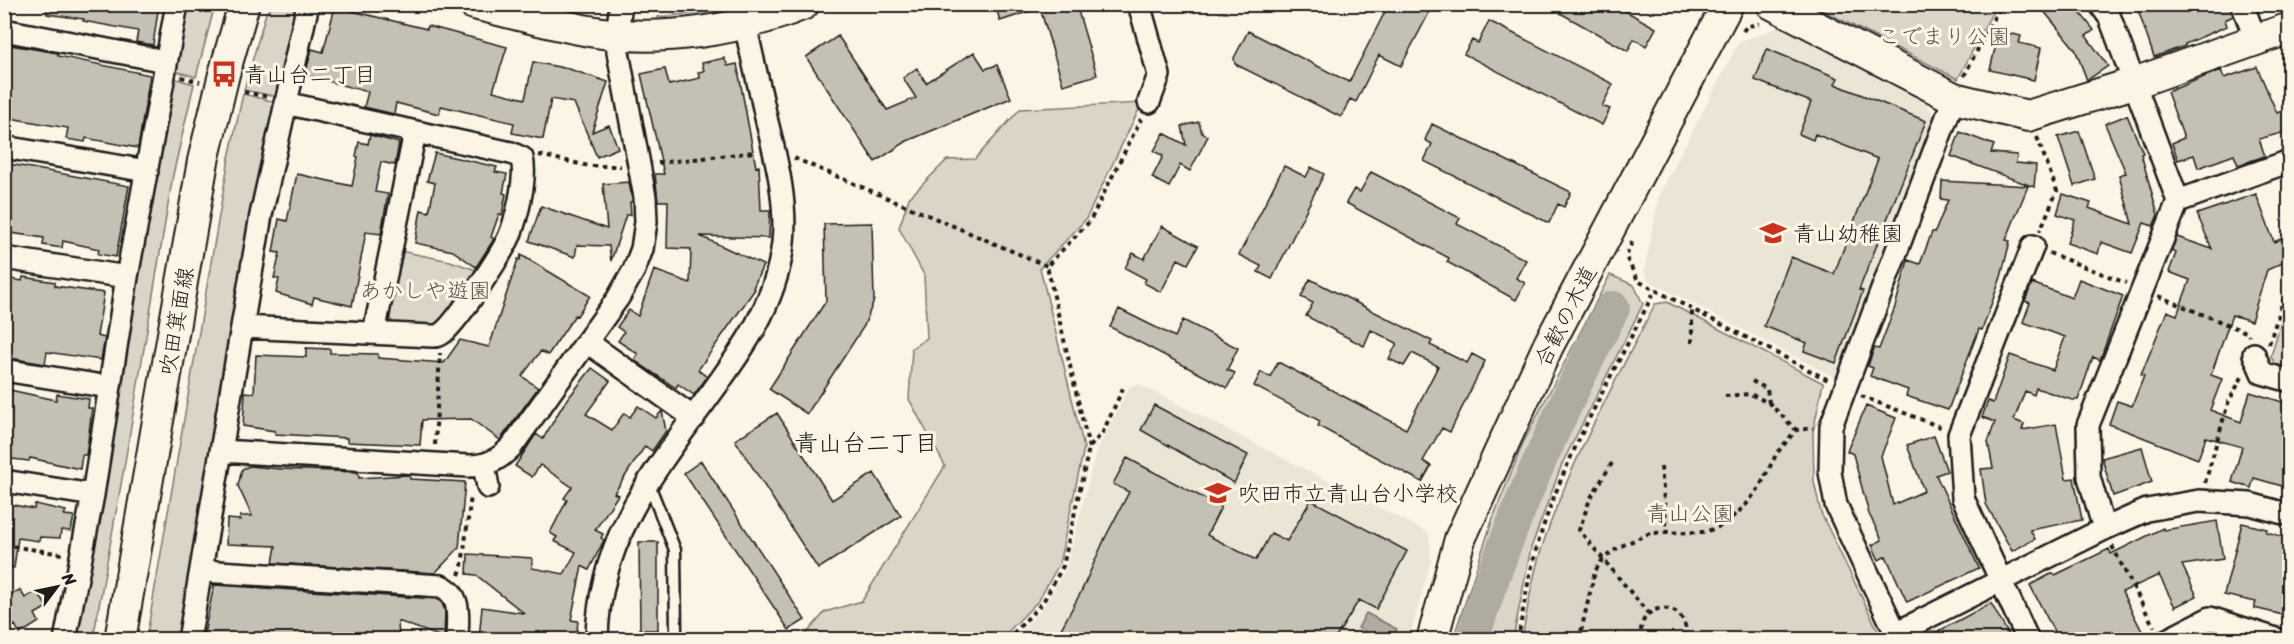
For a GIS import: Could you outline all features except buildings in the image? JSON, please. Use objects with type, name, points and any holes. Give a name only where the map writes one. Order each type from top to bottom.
[{"type":"street","points":[[65,639],[93,495],[109,387],[165,61],[177,4]]},
{"type":"street","name":"吹田箕面線","points":[[120,639],[203,161],[244,4]]},
{"type":"street","points":[[189,639],[261,215],[308,4]]},
{"type":"street","points":[[474,4],[590,31],[617,34],[689,33],[772,18],[804,4]]},
{"type":"street","points":[[221,451],[478,466],[500,458],[512,446],[628,282],[642,249],[646,209],[620,70],[617,34],[621,4]]},
{"type":"street","points":[[1139,4],[1159,75],[1149,102]]},
{"type":"street","name":"合歓の木道","points":[[1432,639],[1460,539],[1548,346],[1728,4]]},
{"type":"street","points":[[2100,4],[2110,18],[2178,201],[2088,425],[2089,477],[2104,529]]},
{"type":"street","points":[[2242,4],[2256,40]]},
{"type":"street","points":[[1769,14],[1958,91],[2028,116],[2134,83],[2289,28]]},
{"type":"street","points":[[597,639],[600,602],[611,553],[633,505],[756,328],[770,299],[776,279],[783,242],[784,208],[774,152],[745,24]]},
{"type":"street","points":[[4,30],[165,61]]},
{"type":"street","points":[[1958,91],[1831,426],[1830,472],[1836,505],[1897,636],[2000,580],[2147,510],[2199,501],[2250,504],[2289,515]]},
{"type":"street","points":[[242,327],[441,335],[454,322],[506,246],[512,230],[523,180],[522,158],[285,103]]},
{"type":"street","points":[[374,333],[415,132]]},
{"type":"street","points":[[4,147],[147,171]]},
{"type":"street","points":[[2178,201],[2289,161]]},
{"type":"street","points":[[2028,639],[1963,498],[1959,435],[2033,246]]},
{"type":"street","points":[[4,258],[128,277]]},
{"type":"street","points":[[587,342],[694,418]]},
{"type":"street","points":[[2254,354],[2262,373],[2289,381]]},
{"type":"street","points":[[4,370],[109,387]]},
{"type":"street","points":[[478,466],[488,487]]},
{"type":"street","points":[[4,481],[93,495]]},
{"type":"street","points":[[202,571],[436,585],[449,591],[457,603],[457,639]]},
{"type":"street","points":[[2162,635],[2210,618],[2279,639]]},
{"type":"lane","points":[[648,482],[675,550],[676,633]]},
{"type":"path","points":[[1958,91],[2001,4]]},
{"type":"path","points":[[1740,34],[1747,26],[1769,14]]},
{"type":"path","points":[[240,91],[278,99],[285,103]]},
{"type":"path","points":[[1047,267],[1090,221],[1149,102]]},
{"type":"path","points":[[2033,127],[2057,191],[2033,246]]},
{"type":"path","points":[[522,158],[537,155],[603,167],[762,151],[774,152],[830,173],[1047,267]]},
{"type":"path","points":[[1635,235],[1626,256],[1638,281],[1844,389],[1959,435]]},
{"type":"path","points":[[1007,639],[1042,602],[1063,566],[1089,448],[1047,267]]},
{"type":"path","points":[[1518,639],[1537,548],[1567,466],[1655,290]]},
{"type":"path","points":[[2199,501],[2228,403],[2254,354],[2270,343],[2283,300],[2289,297]]},
{"type":"path","points":[[1692,309],[1692,343]]},
{"type":"path","points":[[434,464],[441,335]]},
{"type":"path","points":[[1752,381],[1767,389],[1770,394],[1769,403]]},
{"type":"path","points":[[1089,448],[1102,432],[1124,386]]},
{"type":"path","points":[[1725,396],[1750,394],[1769,403],[1796,430]]},
{"type":"path","points":[[1579,639],[1595,571],[1603,559],[1618,547],[1650,532],[1705,532],[1723,525],[1745,507],[1759,488],[1777,453],[1796,430],[1819,427]]},
{"type":"path","points":[[1612,463],[1590,499],[1579,530],[1648,613]]},
{"type":"path","points":[[449,591],[462,566],[471,498],[478,466]]},
{"type":"path","points":[[1661,468],[1667,533]]},
{"type":"path","points":[[2104,529],[2150,622],[2162,635]]},
{"type":"path","points":[[4,544],[81,557]]},
{"type":"path","points":[[1642,639],[1640,624],[1648,613],[1662,608],[1677,612],[1685,625],[1684,639]]},
{"type":"shaded area","name":"青山幼稚園","points":[[1778,27],[1924,100],[1938,122],[1838,379],[1649,281],[1644,272],[1659,195],[1739,42]]},
{"type":"shaded area","name":"吹田市立青山台小学校","points":[[1139,384],[1429,533],[1431,561],[1409,639],[1013,640],[1045,605],[1066,568],[1096,452],[1130,386]]},
{"type":"shaded area","points":[[1366,613],[1397,629],[1392,639],[1380,639],[1358,628]]},
{"type":"green space","points":[[185,5],[215,5],[196,77],[172,70]]},
{"type":"green space","points":[[274,5],[299,5],[278,97],[244,90],[266,13]]},
{"type":"green space","points":[[722,5],[767,5],[745,14],[659,22],[658,17],[705,12]]},
{"type":"green space","name":"こでまり公園","points":[[1812,5],[1996,5],[1958,79]]},
{"type":"green space","points":[[170,77],[194,84],[173,175],[93,639],[74,640],[125,359]]},
{"type":"green space","points":[[243,94],[276,102],[180,639],[146,640],[229,158]]},
{"type":"green space","points":[[1142,103],[1086,219],[1040,268],[1084,448],[1059,564],[1039,600],[1001,639],[801,640],[825,612],[862,601],[945,466],[909,399],[912,348],[927,338],[924,275],[899,228],[909,198],[947,160],[975,159],[1020,109]]},
{"type":"green space","name":"あかしや遊園","points":[[400,251],[450,261],[479,271],[449,313],[435,326],[394,325],[388,315]]},
{"type":"green space","points":[[1610,275],[1634,285],[1643,304],[1562,464],[1531,548],[1513,639],[1453,639],[1493,518],[1523,443]]},
{"type":"green space","name":"青山公園","points":[[1667,302],[1823,383],[1813,432],[1814,482],[1821,513],[1882,639],[1522,639],[1541,550],[1565,487],[1593,425],[1655,304]]},
{"type":"green space","points":[[2289,303],[2289,370],[2276,366],[2271,356],[2286,304]]},
{"type":"waterway","points":[[1472,640],[1501,554],[1535,471],[1613,308]]},
{"type":"place","name":"青山台二丁目","points":[[224,74]]},
{"type":"place","name":"青山幼稚園","points":[[1773,233]]},
{"type":"place","name":"吹田市立青山台小学校","points":[[1218,493]]},
{"type":"district","name":"青山台二丁目","points":[[866,443]]}]
